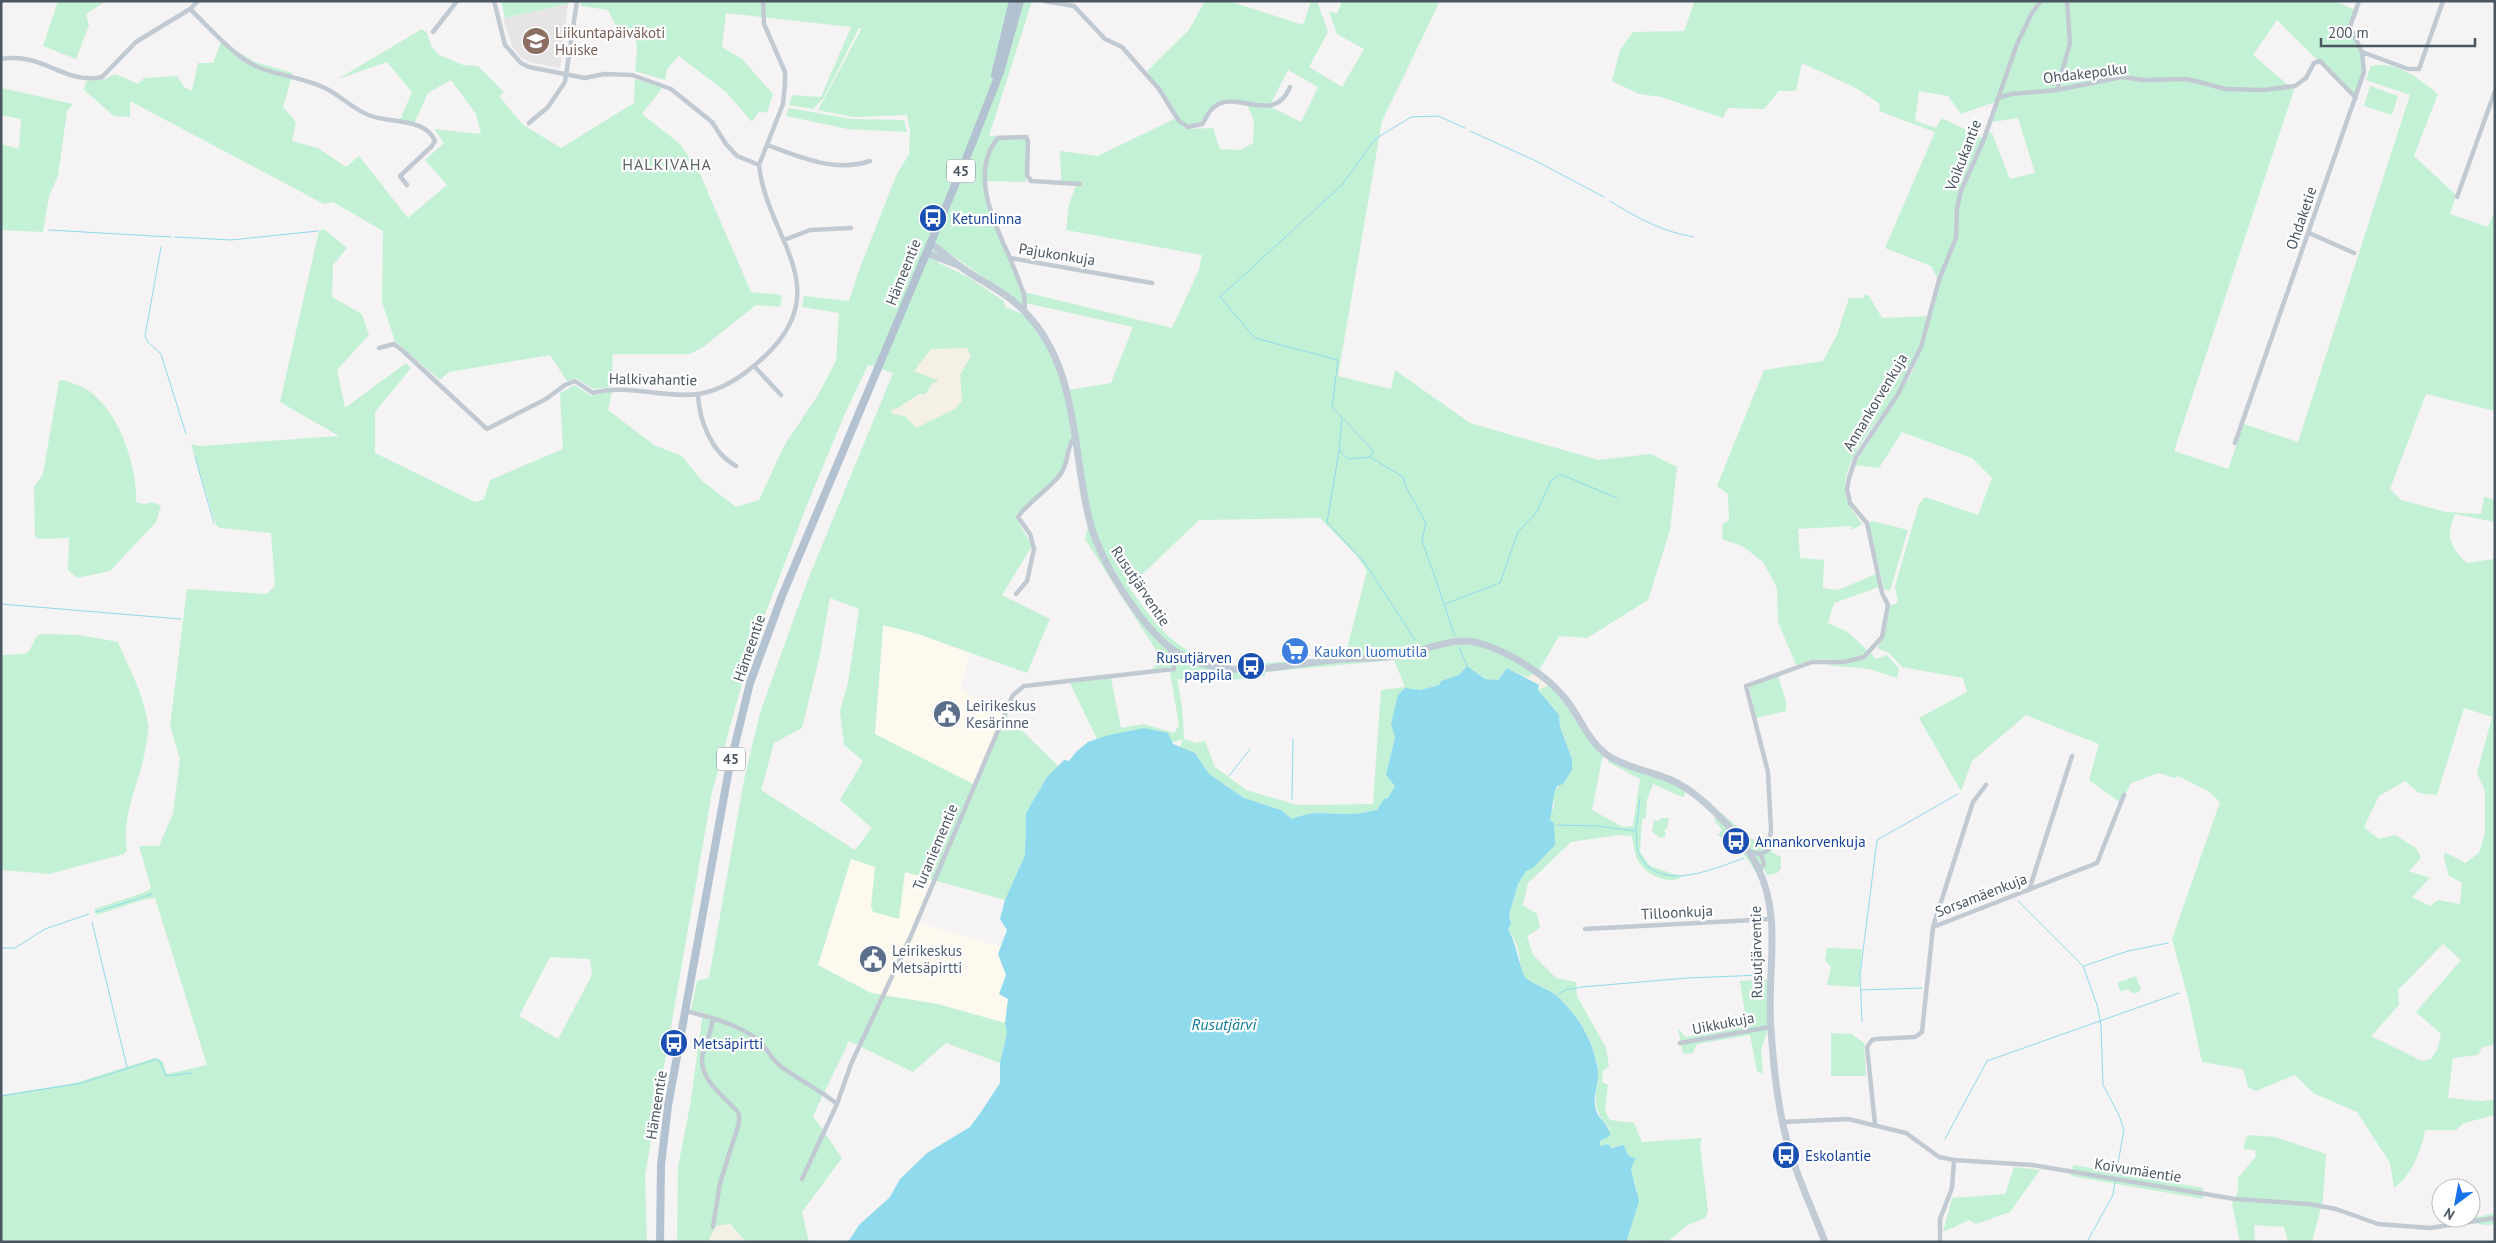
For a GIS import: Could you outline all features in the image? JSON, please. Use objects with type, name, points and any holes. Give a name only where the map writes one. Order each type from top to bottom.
[{"type":"main road","name":"Hämeentie","points":[[990,97],[1013,1]]},
{"type":"main road","name":"Hämeentie","points":[[660,1242],[661,1165],[668,1106],[729,769],[750,683],[775,614],[1000,72],[1020,1]]},
{"type":"main road","name":"Rusutjärventie","points":[[930,244],[939,249],[957,265],[1025,311],[1046,340],[1063,377],[1083,489],[1098,547],[1133,604],[1157,636],[1169,647],[1205,665],[1239,670],[1328,660],[1389,658],[1452,642],[1478,642],[1502,652],[1534,670],[1564,696],[1596,746],[1615,760],[1680,785],[1722,821],[1750,852],[1760,870],[1766,889],[1771,919],[1770,1027],[1783,1122],[1790,1154],[1825,1242]]},
{"type":"main road","name":"Rusutjärventie","points":[[926,253],[957,265]]},
{"type":"street","points":[[1,58],[34,59],[75,77],[102,77],[136,42],[190,10],[198,1]]},
{"type":"street","points":[[433,32],[457,1]]},
{"type":"street","points":[[494,1],[505,45],[511,54],[529,67],[586,78],[604,74],[632,75],[671,89],[712,122],[726,144],[737,156],[759,165],[783,104],[786,72],[764,24],[763,1]]},
{"type":"street","points":[[528,124],[551,104],[563,87],[567,75],[577,1]]},
{"type":"street","points":[[1044,1],[1074,6],[1105,39],[1122,47],[1159,89],[1178,122],[1188,127],[1202,124],[1212,108],[1220,104],[1271,105],[1280,103],[1285,99],[1290,87]]},
{"type":"street","name":"Voikukantie","points":[[1927,324],[1939,280],[1956,238],[1957,208],[1961,190],[2018,44],[2032,13],[2041,1]]},
{"type":"street","points":[[2057,90],[2070,43],[2066,1]]},
{"type":"street","name":"Ohdaketie","points":[[2235,443],[2364,72],[2362,52],[2350,27],[2359,1]]},
{"type":"street","points":[[2362,52],[2408,69],[2419,69],[2443,1]]},
{"type":"street","points":[[190,10],[244,59],[259,68],[325,88],[358,110],[373,117],[401,121],[424,128],[433,135],[435,141],[431,147],[400,176],[407,185]]},
{"type":"street","name":"Ohdakepolku","points":[[1998,98],[2011,94],[2057,90],[2122,77],[2144,80],[2186,79],[2226,89],[2271,89],[2295,86],[2306,78],[2314,63],[2320,61],[2356,98]]},
{"type":"street","points":[[2457,197],[2495,91]]},
{"type":"street","points":[[1010,258],[994,223],[984,180],[993,144],[998,138],[1026,136],[1028,141],[1027,175],[1031,181],[1080,184]]},
{"type":"street","points":[[767,146],[825,165],[857,165],[870,161]]},
{"type":"street","name":"Halkivahantie","points":[[379,348],[394,344],[487,429],[546,399],[565,385],[575,381],[593,393],[612,389],[680,395],[698,394],[724,385],[754,366],[783,335],[796,306],[797,282],[794,265],[765,196],[759,165]]},
{"type":"street","points":[[784,240],[810,230],[851,228]]},
{"type":"street","points":[[2309,234],[2354,252]]},
{"type":"street","name":"Pajukonkuja","points":[[1010,258],[1152,283]]},
{"type":"street","name":"Pajukonkuja","points":[[1010,258],[1024,294],[1025,311]]},
{"type":"street","name":"Annankorvenkuja","points":[[1760,870],[1764,864],[1761,854],[1768,850],[1770,843],[1768,772],[1746,686],[1812,662],[1844,662],[1864,658],[1882,637],[1888,605],[1882,593],[1867,523],[1850,503],[1847,489],[1856,457],[1910,374],[1921,348],[1927,324]]},
{"type":"street","points":[[754,366],[781,396]]},
{"type":"street","points":[[698,394],[706,429],[725,460],[736,466]]},
{"type":"street","points":[[1016,594],[1027,581],[1034,549],[1030,534],[1018,517],[1062,473],[1067,460],[1068,445],[1075,436]]},
{"type":"street","name":"Turaniementie","points":[[802,1179],[910,938],[1013,695],[1024,686],[1174,669],[1169,647]]},
{"type":"street","points":[[2029,890],[2072,756]]},
{"type":"street","points":[[1933,927],[1973,802],[1986,785]]},
{"type":"street","name":"Sorsamäenkuja","points":[[1875,1124],[1867,1047],[1876,1038],[1915,1037],[1922,1032],[1933,927],[2097,862],[2124,795]]},
{"type":"street","points":[[1750,852],[1761,854]]},
{"type":"street","name":"Tilloonkuja","points":[[1585,929],[1771,919]]},
{"type":"street","points":[[686,1011],[713,1018],[757,1039],[780,1065],[837,1104]]},
{"type":"street","points":[[713,1018],[712,1030],[702,1060],[704,1072],[713,1086],[739,1114],[739,1123],[720,1183],[713,1227]]},
{"type":"street","name":"Uikkukuja","points":[[1680,1044],[1770,1027]]},
{"type":"street","name":"Koivumäentie","points":[[1783,1122],[1834,1118],[1875,1124],[1906,1133],[1939,1157],[1954,1160],[2032,1165],[2235,1198],[2309,1204],[2336,1209],[2378,1224],[2414,1228],[2460,1225],[2495,1218]]},
{"type":"street","points":[[1940,1242],[1940,1219],[1952,1188],[1954,1160]]},
{"type":"shaded area","name":"Liikuntapäiväkoti Huiske","points":[[568,4],[560,68],[529,62],[522,58],[513,48],[503,19]]},
{"type":"shaded area","points":[[884,625],[918,634],[970,653],[960,689],[1006,715],[975,786],[875,734]]},
{"type":"shaded area","points":[[851,859],[938,880],[919,923],[1001,947],[998,954],[1006,975],[999,994],[1008,998],[1005,1023],[938,1004],[871,993],[818,965]]},
{"type":"green space","points":[[58,1],[106,1],[86,14],[89,25],[76,59],[43,46]]},
{"type":"green space","points":[[501,1],[569,1],[568,4],[505,18]]},
{"type":"green space","points":[[581,1],[1032,1],[989,136],[1029,135],[1026,182],[986,181],[993,218],[1024,292],[1172,328],[1199,270],[1202,255],[1066,230],[1069,204],[1076,186],[1061,181],[1060,151],[1098,156],[1174,119],[1187,129],[1213,128],[1220,149],[1240,150],[1253,143],[1254,121],[1247,105],[1271,107],[1301,122],[1318,87],[1288,70],[1271,103],[1219,102],[1198,124],[1188,125],[1180,120],[1147,71],[1189,30],[1205,1],[1229,1],[1303,25],[1311,1],[1317,1],[1328,32],[1309,67],[1342,87],[1364,49],[1337,34],[1329,11],[1337,14],[1342,1],[1440,1],[1382,121],[1338,376],[1391,389],[1395,370],[1470,423],[1598,460],[1651,454],[1677,467],[1670,530],[1648,600],[1587,638],[1559,636],[1539,670],[1605,755],[1602,759],[1592,810],[1623,827],[1633,826],[1640,779],[1608,762],[1609,758],[1668,781],[1686,792],[1683,797],[1653,784],[1647,800],[1646,817],[1642,820],[1640,852],[1650,866],[1682,877],[1669,880],[1662,879],[1643,868],[1636,856],[1632,836],[1618,835],[1571,842],[1528,883],[1523,905],[1537,914],[1540,928],[1527,936],[1533,955],[1556,978],[1576,982],[1577,996],[1606,1048],[1609,1066],[1603,1071],[1602,1082],[1608,1085],[1605,1111],[1610,1120],[1634,1123],[1642,1142],[1702,1138],[1700,1145],[1708,1211],[1705,1218],[1688,1225],[1667,1242],[1627,1240],[1631,1229],[1637,1190],[1631,1169],[1634,1163],[1617,1146],[1611,1148],[1600,1146],[1600,1141],[1606,1138],[1610,1129],[1602,1119],[1596,1102],[1598,1069],[1594,1050],[1581,1024],[1563,1001],[1545,988],[1526,979],[1521,970],[1518,947],[1508,930],[1511,923],[1509,915],[1518,884],[1549,821],[1554,805],[1553,796],[1572,759],[1560,727],[1559,715],[1538,690],[1548,686],[1534,675],[1526,677],[1507,668],[1498,680],[1485,679],[1467,666],[1459,675],[1441,681],[1439,685],[1420,690],[1391,724],[1395,737],[1386,775],[1395,786],[1388,798],[1384,799],[1377,810],[1357,814],[1315,813],[1292,819],[1281,810],[1244,798],[1209,774],[1195,753],[1180,747],[1183,739],[1162,743],[1119,737],[1097,739],[1068,679],[1110,674],[1121,728],[1144,724],[1174,733],[1179,725],[1170,672],[1152,669],[1158,662],[1159,655],[1085,539],[1088,527],[1081,497],[1072,438],[1069,442],[1063,467],[1057,477],[1015,516],[1032,546],[1002,595],[1050,619],[1027,673],[918,634],[883,625],[875,734],[975,785],[1006,715],[1058,766],[1047,777],[1026,813],[1025,855],[1005,900],[905,872],[899,919],[873,912],[871,906],[875,867],[851,859],[818,965],[871,993],[938,1004],[1005,1023],[1007,1033],[1000,1063],[946,1043],[913,1072],[849,1041],[813,1116],[842,1158],[802,1212],[809,1242],[746,1242],[730,1224],[709,1239],[710,1242],[677,1242],[678,1167],[690,1106],[703,1012],[691,1010],[697,981],[709,978],[744,780],[760,713],[807,582],[893,373],[868,365],[843,418],[807,505],[751,651],[712,792],[645,1175],[647,1242],[1,1242],[1,1095],[75,1083],[155,1058],[163,1062],[167,1074],[207,1065],[155,898],[146,899],[96,915],[94,909],[146,892],[151,888],[139,846],[159,846],[173,814],[180,759],[170,726],[187,589],[266,594],[275,586],[271,533],[220,528],[216,525],[191,444],[200,446],[339,436],[280,402],[319,231],[324,229],[347,248],[333,265],[332,297],[362,314],[369,335],[337,370],[345,408],[406,363],[411,368],[375,412],[375,453],[475,502],[484,499],[490,480],[563,449],[560,393],[575,385],[591,396],[612,391],[608,410],[654,445],[682,456],[701,480],[736,507],[759,500],[784,446],[818,395],[836,361],[839,313],[802,307],[804,296],[849,301],[859,270],[896,176],[909,154],[910,132],[907,115],[853,117],[818,110],[862,28],[859,28],[824,97],[813,109],[789,105],[792,95],[821,97],[851,27],[726,13],[722,47],[742,59],[773,94],[767,113],[759,111],[752,122],[726,92],[679,56],[667,69],[665,80],[635,71],[637,48],[635,38],[620,34],[608,10],[581,6]],"holes":[[[942,248],[1025,307],[1026,303],[1133,327],[1111,383],[1068,390],[1038,326],[1020,313],[1005,307],[1004,301],[968,277],[937,262]],[[971,355],[960,375],[961,401],[905,416],[893,414],[891,410],[899,408],[919,394],[926,394],[932,384],[940,381],[934,377]],[[1320,518],[1356,555],[1367,571],[1345,656],[1232,666],[1201,661],[1186,653],[1187,650],[1169,637],[1155,622],[1129,587],[1199,520]],[[830,598],[859,609],[848,683],[840,711],[844,745],[863,761],[840,800],[872,828],[855,850],[761,790],[774,743],[802,728],[819,659]],[[1394,660],[1405,687],[1381,690],[1373,804],[1297,805],[1246,790],[1215,767],[1205,741],[1196,743],[1184,739],[1182,706],[1177,679],[1218,681],[1265,676],[1265,672]],[[550,957],[590,959],[592,975],[558,1039],[519,1016]]]},
{"type":"green space","points":[[1691,1],[2039,1],[2030,12],[1995,102],[1961,114],[1948,96],[1919,91],[1915,121],[1936,128],[1942,118],[1982,138],[1959,191],[1955,237],[1938,280],[1931,266],[1885,248],[1935,132],[1879,111],[1880,104],[1856,88],[1802,63],[1796,91],[1779,91],[1764,109],[1728,108],[1723,118],[1661,97],[1639,94],[1612,81],[1620,50],[1633,32],[1684,31],[1694,3]]},
{"type":"green space","points":[[2043,1],[2335,1],[2355,10],[2350,27],[2362,52],[2364,72],[2356,98],[2277,20],[2253,55],[2294,90],[2174,451],[2228,469],[2244,424],[2298,442],[2410,95],[2366,80],[2371,66],[2381,65],[2399,68],[2438,94],[2414,156],[2456,195],[2450,214],[2488,227],[2495,210],[2495,411],[2426,394],[2390,489],[2401,500],[2446,512],[2481,514],[2484,497],[2495,499],[2495,522],[2455,514],[2450,535],[2453,547],[2467,563],[2493,559],[2495,539],[2495,1045],[2482,1047],[2478,1055],[2453,1058],[2448,1098],[2482,1101],[2495,1099],[2495,1115],[2464,1123],[2456,1130],[2425,1130],[2415,1162],[2406,1177],[2394,1188],[2390,1163],[2357,1112],[2313,1093],[2295,1075],[2256,1091],[2248,1087],[2243,1069],[2202,1062],[2188,998],[2172,939],[2220,802],[2208,791],[2178,776],[2174,778],[2159,773],[2131,783],[2121,803],[2089,780],[2099,744],[2026,715],[1972,761],[1961,791],[1919,718],[1967,692],[1963,678],[1902,667],[1889,653],[1877,648],[1884,637],[1890,606],[1898,602],[1895,586],[1919,504],[1925,497],[1978,515],[1992,478],[1972,458],[1902,432],[1879,468],[1854,465],[1911,375],[1922,348],[1940,282],[1958,238],[1958,208],[1988,132],[1992,133],[2010,179],[2035,173],[2018,118],[1992,122],[2013,59],[2034,15]],"holes":[[[2464,708],[2492,717],[2477,773],[2485,791],[2485,833],[2479,853],[2465,863],[2445,852],[2444,858],[2449,876],[2462,883],[2460,904],[2438,900],[2430,906],[2412,897],[2430,878],[2409,871],[2421,858],[2416,848],[2395,835],[2379,839],[2364,827],[2379,796],[2405,781],[2419,793],[2437,795]],[[2443,944],[2461,960],[2416,1012],[2441,1034],[2438,1048],[2431,1059],[2422,1061],[2371,1036],[2399,1005],[2398,990]]]},
{"type":"green space","points":[[422,29],[427,33],[431,46],[439,55],[463,65],[478,66],[504,92],[499,96],[522,124],[561,148],[634,103],[635,79],[662,88],[642,114],[680,144],[700,174],[751,292],[782,295],[780,307],[756,305],[703,347],[690,354],[613,354],[611,387],[593,389],[576,378],[567,381],[550,355],[449,372],[440,380],[395,341],[382,302],[383,231],[333,202],[324,204],[130,101],[130,117],[114,116],[84,90],[86,81],[105,79],[115,74],[138,84],[144,78],[177,76],[184,87],[192,91],[198,63],[213,63],[221,42],[255,62],[293,73],[283,107],[296,122],[292,141],[318,148],[346,167],[359,156],[408,218],[447,185],[425,160],[444,143],[434,129],[481,134],[476,114],[451,80],[428,93],[414,124],[400,120],[412,92],[387,62],[338,79]]},
{"type":"green space","points":[[2370,86],[2398,96],[2392,115],[2364,106]]},
{"type":"green space","points":[[1,88],[73,104],[67,111],[58,176],[49,196],[43,232],[1,230],[1,144],[19,149],[21,119],[1,115]]},
{"type":"green space","points":[[789,108],[851,119],[904,120],[907,132],[848,129],[786,116]]},
{"type":"green space","points":[[1865,294],[1869,296],[1882,318],[1928,316],[1915,356],[1901,385],[1856,452],[1850,465],[1846,478],[1846,496],[1851,508],[1862,524],[1852,530],[1851,526],[1798,529],[1800,558],[1824,560],[1823,588],[1838,590],[1876,574],[1879,587],[1834,603],[1828,623],[1848,632],[1868,651],[1862,656],[1848,660],[1818,659],[1796,665],[1778,622],[1777,588],[1763,562],[1742,546],[1722,539],[1723,523],[1729,521],[1728,494],[1717,486],[1764,370],[1823,361],[1837,335],[1849,298],[1863,298]]},
{"type":"green space","points":[[64,380],[86,389],[108,410],[124,439],[134,472],[136,502],[144,504],[152,502],[161,506],[156,522],[110,571],[77,578],[68,570],[69,538],[38,539],[35,536],[34,487],[43,474],[59,381]]},
{"type":"green space","points":[[1872,521],[1908,530],[1890,591],[1884,589],[1869,523]]},
{"type":"green space","points":[[42,634],[79,635],[118,642],[144,704],[148,728],[144,758],[129,810],[126,836],[127,850],[124,854],[49,874],[1,870],[1,655],[25,654],[29,651],[37,636]]},
{"type":"green space","points":[[1871,653],[1876,659],[1887,655],[1899,669],[1897,678],[1869,669],[1826,665],[1865,659]]},
{"type":"green space","points":[[1778,676],[1786,701],[1786,711],[1756,718],[1749,686]]},
{"type":"green space","points":[[1720,812],[1757,843],[1763,842],[1775,845],[1771,852],[1781,857],[1781,868],[1777,873],[1767,875],[1764,869],[1756,873],[1740,849],[1718,835],[1722,830],[1714,820]]},
{"type":"green space","points":[[1661,818],[1669,818],[1667,829],[1664,830],[1666,833],[1665,837],[1660,838],[1652,832],[1654,820],[1659,821]]},
{"type":"green space","points":[[1827,948],[1862,949],[1859,987],[1827,985],[1831,967],[1825,960]]},
{"type":"green space","points":[[2136,976],[2141,990],[2135,994],[2127,989],[2121,992],[2117,983]]},
{"type":"green space","points":[[1767,979],[1767,1033],[1761,1050],[1763,1074],[1757,1071],[1750,1035],[1697,1044],[1693,1053],[1683,1054],[1678,1029],[1686,1037],[1747,1026],[1740,981]]},
{"type":"green space","points":[[1831,1033],[1852,1034],[1864,1043],[1866,1076],[1831,1076]]},
{"type":"green space","points":[[2250,1135],[2275,1137],[2326,1154],[2323,1200],[2312,1242],[2288,1242],[2284,1227],[2254,1225],[2255,1242],[2240,1242],[2232,1204],[2238,1191],[2238,1178],[2256,1156],[2255,1150],[2243,1149],[2247,1137]]},
{"type":"green space","points":[[2073,1165],[2203,1188],[2203,1199],[2071,1176]]},
{"type":"green space","points":[[2014,1167],[2040,1170],[2010,1212],[1976,1224],[1969,1220],[1943,1232],[1952,1198],[2005,1194]]},
{"type":"green space","points":[[2495,1213],[2495,1224],[2481,1224],[2481,1216]]},
{"type":"sand","points":[[967,348],[971,355],[960,375],[962,401],[955,409],[916,428],[905,416],[893,414],[890,410],[900,407],[916,396],[926,394],[932,384],[939,381],[914,371],[931,349]]},
{"type":"sand","points":[[1534,674],[1549,685],[1538,690],[1526,677]]},
{"type":"sand","points":[[730,1224],[746,1242],[710,1242],[709,1239],[716,1226]]},
{"type":"water","name":"Rusutjärvi","points":[[1467,666],[1485,679],[1498,680],[1507,668],[1539,685],[1538,690],[1559,715],[1560,727],[1572,759],[1572,770],[1563,784],[1557,786],[1553,799],[1550,820],[1554,823],[1555,845],[1533,868],[1526,871],[1518,884],[1509,915],[1511,923],[1508,930],[1527,979],[1553,993],[1565,1004],[1579,1021],[1590,1040],[1598,1072],[1595,1100],[1596,1110],[1610,1132],[1610,1136],[1600,1141],[1600,1146],[1608,1144],[1611,1148],[1624,1145],[1629,1156],[1636,1158],[1631,1169],[1639,1201],[1627,1240],[1629,1242],[848,1242],[859,1225],[890,1197],[900,1179],[927,1153],[970,1127],[1000,1083],[1000,1063],[1007,1033],[1005,1023],[1008,999],[999,994],[1006,975],[998,954],[1007,930],[1000,919],[1005,900],[1025,855],[1026,813],[1047,777],[1064,760],[1069,761],[1088,742],[1109,735],[1144,728],[1168,733],[1173,744],[1195,753],[1209,774],[1244,798],[1281,810],[1292,819],[1315,813],[1353,814],[1377,810],[1384,799],[1388,798],[1395,786],[1386,775],[1395,737],[1391,724],[1398,695],[1405,688],[1420,690],[1439,685],[1441,681],[1459,675]]},
{"type":"waterway","points":[[1455,636],[1422,540],[1426,523],[1406,487],[1403,477],[1370,457],[1348,459],[1339,450],[1342,418],[1332,407],[1338,360],[1255,338],[1220,297],[1342,185],[1375,139],[1411,117],[1438,116],[1465,128]]},
{"type":"waterway","points":[[1470,131],[1536,161],[1604,197]]},
{"type":"waterway","points":[[1610,201],[1650,223],[1672,232],[1694,237]]},
{"type":"waterway","points":[[49,230],[171,237]]},
{"type":"waterway","points":[[175,237],[231,240],[318,231]]},
{"type":"waterway","points":[[161,247],[145,336],[148,342],[161,354],[186,434]]},
{"type":"waterway","points":[[1343,418],[1373,451],[1370,457]]},
{"type":"waterway","points":[[1339,451],[1327,522],[1365,563],[1415,640]]},
{"type":"waterway","points":[[195,457],[214,523]]},
{"type":"waterway","points":[[1445,604],[1500,583],[1518,532],[1536,513],[1551,481],[1560,474],[1617,498]]},
{"type":"waterway","points":[[1,604],[181,619]]},
{"type":"waterway","points":[[1459,647],[1467,666]]},
{"type":"waterway","points":[[1292,799],[1293,739]]},
{"type":"waterway","points":[[1229,776],[1250,749]]},
{"type":"waterway","points":[[1862,1022],[1860,975],[1877,840],[1958,794]]},
{"type":"waterway","points":[[1636,830],[1640,798]]},
{"type":"waterway","points":[[1557,825],[1598,826],[1636,831],[1638,852],[1648,866],[1659,873],[1673,876],[1702,872],[1744,858]]},
{"type":"waterway","points":[[96,912],[152,894]]},
{"type":"waterway","points":[[2018,901],[2083,966],[2097,1005],[2101,1024],[2103,1085],[2119,1115],[2124,1130],[2116,1174]]},
{"type":"waterway","points":[[1,948],[15,948],[45,929],[89,914]]},
{"type":"waterway","points":[[92,922],[127,1067]]},
{"type":"waterway","points":[[2084,966],[2128,951],[2168,943]]},
{"type":"waterway","points":[[1557,995],[1565,990],[1582,987],[1687,978],[1762,975]]},
{"type":"waterway","points":[[1861,990],[1922,988]]},
{"type":"waterway","points":[[1945,1139],[1987,1061],[2179,993]]},
{"type":"waterway","points":[[1,1096],[82,1083],[157,1059],[166,1076],[191,1073]]},
{"type":"waterway","points":[[2087,1242],[2113,1195],[2115,1182]]},
{"type":"place","name":"Liikuntapäiväkoti Huiske","points":[[536,41]]},
{"type":"place","name":"Ketunlinna","points":[[933,218]]},
{"type":"place","name":"Kaukon luomutila","points":[[1295,651]]},
{"type":"place","name":"Rusutjärven pappila","points":[[1251,666]]},
{"type":"place","name":"Leirikeskus Kesärinne","points":[[947,714]]},
{"type":"place","name":"Annankorvenkuja","points":[[1736,841]]},
{"type":"place","name":"Leirikeskus Metsäpirtti","points":[[873,959]]},
{"type":"place","name":"Metsäpirtti","points":[[674,1043]]},
{"type":"place","name":"Eskolantie","points":[[1786,1155]]},
{"type":"district","name":"HALKIVAHA","points":[[667,164]]}]
